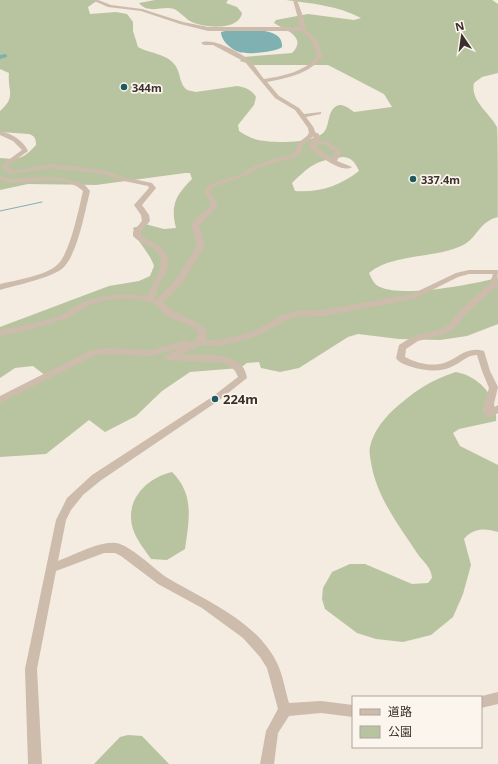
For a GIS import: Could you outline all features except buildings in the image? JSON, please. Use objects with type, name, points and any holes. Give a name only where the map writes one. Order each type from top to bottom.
[{"type":"street","points":[[94,0],[110,6],[142,10],[182,24],[208,29],[302,29],[314,40],[320,56],[318,60],[300,71],[263,81]]},
{"type":"street","points":[[295,0],[302,22],[302,29]]},
{"type":"street","points":[[204,43],[214,42],[247,60],[277,97],[297,109],[312,131],[315,132],[317,137],[299,157],[282,159]]},
{"type":"street","points":[[302,116],[319,113]]},
{"type":"street","points":[[312,131],[319,133],[340,151]]},
{"type":"street","points":[[154,301],[180,280],[201,245],[195,225],[200,216],[210,211],[214,206],[213,201],[207,192],[210,186],[293,156],[298,152],[300,144],[310,137],[312,131]]},
{"type":"street","points":[[0,133],[23,145],[25,149],[25,151],[6,164],[5,167],[11,172],[51,166],[104,172],[121,178],[150,184],[153,188],[138,205],[145,215],[146,221],[136,232],[137,236],[157,248],[165,256],[166,263],[163,274],[154,286],[154,301]]},
{"type":"street","points":[[312,144],[326,142],[338,152],[334,160]]},
{"type":"street","points":[[312,144],[316,151],[342,166],[349,167]]},
{"type":"street","points":[[0,178],[9,181],[72,180],[84,186],[87,191],[68,256],[61,266],[52,271],[0,287]]},
{"type":"street","points":[[0,400],[94,352],[108,351],[152,353],[187,342],[203,343],[242,338],[259,332],[283,318],[296,314],[323,314],[414,296],[456,275],[469,272],[498,272],[494,284],[465,310],[451,327],[440,332],[415,339],[402,347],[400,358],[413,365],[436,367],[450,364],[466,353],[475,351],[481,353],[484,358],[486,371],[494,388],[487,411],[489,414],[498,409]]},
{"type":"street","points":[[0,333],[20,329],[69,314],[82,306],[100,300],[118,298],[154,301],[163,310],[197,324],[203,331],[203,336],[197,342],[168,358],[217,359],[229,361],[236,364],[243,375],[243,378],[77,492],[66,506],[61,520],[31,669],[35,764]]},
{"type":"street","points":[[52,568],[104,548],[116,548],[162,580],[206,604],[247,634],[264,653],[272,666],[285,710],[272,731],[267,764]]},
{"type":"street","points":[[482,702],[498,698]]},
{"type":"street","points":[[285,710],[321,706],[352,711]]},
{"type":"green space","points":[[0,0],[98,0],[88,7],[90,14],[116,12],[127,14],[133,22],[133,31],[138,47],[163,56],[171,61],[177,68],[184,88],[187,90],[196,92],[237,86],[252,92],[256,97],[254,105],[238,125],[239,131],[248,137],[258,140],[273,142],[303,141],[319,136],[324,132],[332,110],[340,105],[345,106],[354,112],[392,107],[384,94],[328,65],[253,65],[240,61],[243,57],[292,53],[296,47],[296,38],[289,31],[274,23],[276,20],[308,14],[354,20],[361,18],[334,8],[286,0],[492,0],[498,4],[498,73],[482,77],[474,83],[474,89],[475,96],[481,106],[497,127],[498,217],[483,225],[465,244],[454,249],[390,262],[369,273],[373,282],[378,286],[391,290],[405,291],[439,289],[498,278],[498,324],[467,336],[440,340],[399,339],[358,334],[348,337],[299,368],[280,372],[261,368],[259,362],[247,363],[240,368],[190,372],[162,391],[136,416],[105,432],[89,420],[46,454],[0,457],[0,401],[46,376],[33,366],[15,368],[0,378],[0,327],[109,286],[139,281],[150,276],[154,266],[149,255],[136,237],[133,228],[145,224],[164,229],[176,228],[174,220],[174,207],[178,195],[192,179],[190,173],[185,173],[96,185],[28,184],[0,190],[0,158],[20,158],[36,145],[36,141],[33,136],[29,134],[0,132],[0,111],[8,101],[10,93],[9,73],[0,69]],"holes":[[[343,157],[349,158],[353,161],[359,171],[344,181],[320,190],[295,191],[292,183],[304,171],[314,164]]]},
{"type":"green space","points":[[155,0],[228,0],[226,3],[237,7],[242,13],[235,23],[212,27],[204,26],[190,21],[174,9],[151,9],[143,7],[139,3]]},
{"type":"green space","points":[[456,372],[464,374],[479,383],[494,403],[496,421],[459,429],[453,433],[460,446],[498,465],[498,532],[488,530],[475,531],[464,539],[471,565],[463,594],[453,617],[431,635],[403,642],[376,639],[357,633],[325,609],[322,599],[323,588],[332,572],[350,564],[365,564],[412,584],[428,583],[432,578],[428,567],[402,531],[383,498],[371,462],[371,442],[381,423],[399,404],[430,383]]},
{"type":"green space","points":[[172,472],[184,490],[189,508],[185,549],[167,560],[151,559],[134,533],[131,519],[132,509],[139,492],[146,485],[162,475]]},
{"type":"green space","points":[[128,735],[142,736],[169,764],[94,764],[120,737]]},
{"type":"water","points":[[260,30],[269,32],[276,35],[281,40],[282,47],[279,49],[261,52],[239,52],[230,47],[221,35],[221,32]]},
{"type":"waterway","points":[[0,57],[5,56]]},
{"type":"waterway","points":[[0,211],[42,202]]},
{"type":"place","name":"344m","points":[[124,87]]},
{"type":"place","name":"337.4m","points":[[413,179]]},
{"type":"place","name":"224m","points":[[215,399]]}]
